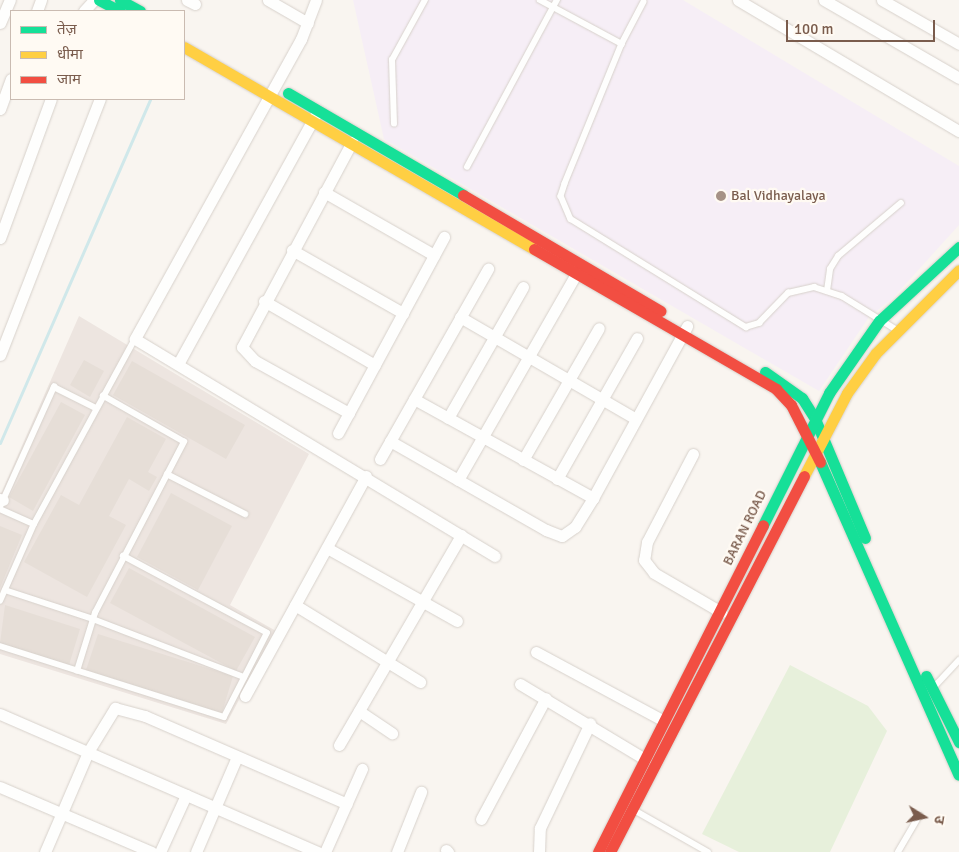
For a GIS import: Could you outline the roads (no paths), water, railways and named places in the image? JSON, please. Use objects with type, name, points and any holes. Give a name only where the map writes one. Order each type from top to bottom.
[{"type":"street","points":[[0,23],[10,0]]},
{"type":"street","points":[[85,10],[94,0]]},
{"type":"street","points":[[99,0],[118,10]]},
{"type":"street","points":[[120,0],[138,10]]},
{"type":"street","points":[[316,0],[308,23],[273,91],[135,339],[366,476],[495,556]]},
{"type":"street","points":[[738,0],[959,131]]},
{"type":"street","points":[[824,0],[959,78]]},
{"type":"street","points":[[882,0],[959,44]]},
{"type":"street","points":[[272,1],[308,23]]},
{"type":"street","points":[[185,37],[273,91]]},
{"type":"street","points":[[185,47],[316,115],[580,268],[684,330],[776,389],[791,405],[808,434],[928,694],[959,742]]},
{"type":"street","points":[[0,109],[10,82]]},
{"type":"street","points":[[0,238],[51,100]]},
{"type":"street","points":[[0,355],[100,100]]},
{"type":"street","points":[[316,115],[352,142],[580,268]]},
{"type":"street","points":[[178,364],[316,115]]},
{"type":"street","points":[[349,413],[246,354],[243,340],[352,142]]},
{"type":"street","points":[[324,192],[434,255]]},
{"type":"street","points":[[338,433],[444,237]]},
{"type":"street","name":"BARAN ROAD","points":[[598,852],[721,612],[815,419],[850,358],[879,321],[959,247]]},
{"type":"street","points":[[292,250],[403,313]]},
{"type":"street","points":[[458,480],[580,268]]},
{"type":"street","points":[[380,459],[488,269]]},
{"type":"street","name":"BARAN ROAD","points":[[610,852],[824,436],[860,373],[898,330],[959,270]]},
{"type":"street","points":[[448,418],[523,287]]},
{"type":"street","points":[[264,301],[375,365]]},
{"type":"street","points":[[460,317],[634,418]]},
{"type":"street","points":[[523,460],[599,328]]},
{"type":"street","points":[[390,442],[562,536],[575,526],[593,498],[634,418],[684,330]]},
{"type":"street","points":[[684,330],[783,382],[802,398],[815,419],[824,436],[959,775]]},
{"type":"street","points":[[557,479],[637,338]]},
{"type":"street","points":[[414,399],[593,498]]},
{"type":"street","points":[[693,454],[647,542],[644,560],[654,573],[721,612]]},
{"type":"street","points":[[245,696],[366,476]]},
{"type":"street","points":[[339,745],[461,535]]},
{"type":"street","points":[[327,548],[458,621]]},
{"type":"street","points":[[295,605],[420,682]]},
{"type":"street","points":[[536,652],[664,721]]},
{"type":"street","points":[[520,684],[590,723],[645,759]]},
{"type":"street","points":[[481,819],[546,698]]},
{"type":"street","points":[[45,852],[88,752],[115,708],[145,716],[346,804]]},
{"type":"street","points":[[359,712],[392,733]]},
{"type":"street","points":[[0,714],[318,852]]},
{"type":"street","points":[[539,852],[540,828],[590,723]]},
{"type":"street","points":[[196,852],[237,757]]},
{"type":"street","points":[[326,852],[362,770]]},
{"type":"street","points":[[0,787],[152,852]]},
{"type":"street","points":[[397,852],[421,792]]},
{"type":"street","points":[[160,852],[186,795]]},
{"type":"lane","points":[[394,124],[392,60],[425,0]]},
{"type":"lane","points":[[540,0],[622,44]]},
{"type":"lane","points":[[467,167],[558,0]]},
{"type":"lane","points":[[644,2],[622,44],[560,196],[572,220],[746,327],[759,323],[788,293],[814,287],[842,296],[879,321],[898,330]]},
{"type":"lane","points":[[828,291],[830,269],[838,256],[901,203]]},
{"type":"lane","points":[[0,601],[34,524],[135,339]]},
{"type":"lane","points":[[34,524],[1,504],[54,387],[96,408]]},
{"type":"lane","points":[[78,670],[93,618],[123,556],[184,442],[103,396]]},
{"type":"lane","points":[[167,474],[245,514]]},
{"type":"lane","points":[[0,646],[224,716],[267,633],[123,556]]},
{"type":"lane","points":[[5,590],[93,618],[244,677]]},
{"type":"lane","points":[[928,694],[959,660]]},
{"type":"lane","points":[[632,809],[708,852]]},
{"type":"lane","points":[[898,852],[919,816]]},
{"type":"waterway","points":[[0,443],[150,100]]},
{"type":"place","name":"Bal Vidhayalaya","points":[[721,196]]}]
